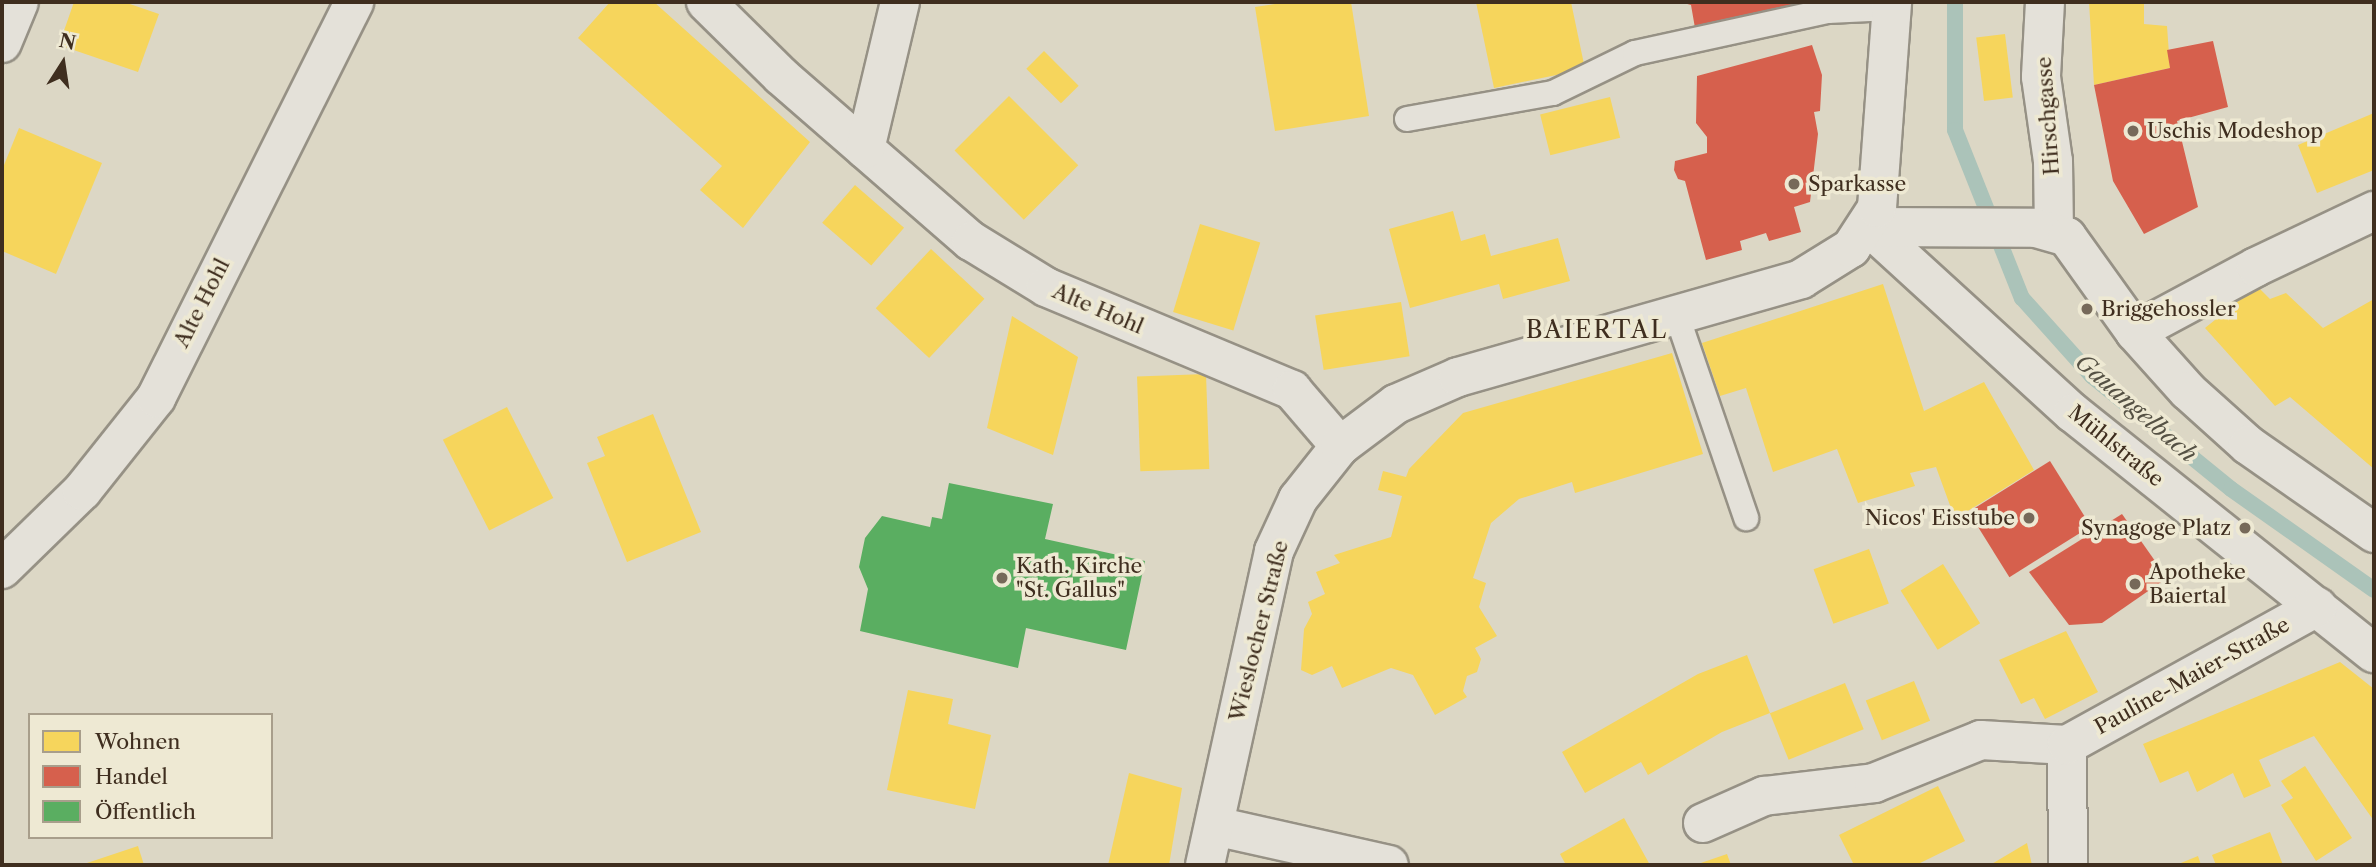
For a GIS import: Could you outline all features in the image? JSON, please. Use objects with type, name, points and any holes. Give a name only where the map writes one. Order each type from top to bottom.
[{"type":"street","points":[[2,43],[19,2]]},
{"type":"street","name":"Alte Hohl","points":[[2,569],[82,492],[156,398],[354,2]]},
{"type":"street","name":"Alte Hohl","points":[[706,2],[865,149],[971,242],[1046,287],[1292,390],[1340,446]]},
{"type":"street","points":[[865,149],[900,2]]},
{"type":"street","name":"Hirschgasse","points":[[2045,2],[2041,77],[2053,161],[2054,230]]},
{"type":"street","points":[[1892,5],[1881,179],[1869,227],[1953,231],[2015,228],[2054,230],[2077,248],[2135,332],[2188,391],[2248,445],[2374,533]]},
{"type":"street","points":[[2135,332],[2256,267],[2374,211]]},
{"type":"street","name":"Wieslocher Straße","points":[[1205,865],[1274,551],[1298,499],[1340,446],[1395,404],[1458,377],[1801,279],[1832,264],[1869,227]]},
{"type":"street","name":"Mühlstraße","points":[[1869,227],[2073,413],[2374,653]]},
{"type":"street","name":"Pauline-Maier-Straße","points":[[2067,745],[2317,607]]},
{"type":"street","points":[[1703,823],[1764,796],[1874,783],[1981,740],[2067,745],[2068,865]]},
{"type":"street","points":[[1215,826],[1389,865]]},
{"type":"lane","points":[[1407,119],[1553,93],[1635,53],[1828,11],[1892,5]]},
{"type":"lane","points":[[1676,313],[1746,518]]},
{"type":"building: Wohnen","points":[[74,2],[124,2],[159,14],[138,72],[59,45]]},
{"type":"building: Wohnen","points":[[610,2],[654,2],[810,142],[743,228],[700,190],[722,166],[578,38]]},
{"type":"building: Wohnen","points":[[1288,2],[1351,2],[1369,116],[1275,131],[1255,7]]},
{"type":"building: Wohnen","points":[[1476,2],[1571,2],[1585,69],[1494,88]]},
{"type":"building: Wohnen","points":[[2089,2],[2144,2],[2144,24],[2167,26],[2170,68],[2094,85]]},
{"type":"building: Wohnen","points":[[2005,34],[2013,98],[1984,101],[1976,38]]},
{"type":"building: Wohnen","points":[[1044,51],[1079,86],[1061,103],[1026,69]]},
{"type":"building: Wohnen","points":[[1009,96],[1078,165],[1024,220],[955,150]]},
{"type":"building: Wohnen","points":[[1610,97],[1620,138],[1550,155],[1540,114]]},
{"type":"building: Wohnen","points":[[2374,113],[2374,170],[2317,193],[2298,145]]},
{"type":"building: Wohnen","points":[[19,128],[102,163],[56,274],[2,251],[2,170]]},
{"type":"building: Wohnen","points":[[855,185],[904,228],[871,265],[822,223]]},
{"type":"building: Wohnen","points":[[1453,211],[1461,241],[1485,234],[1491,256],[1558,238],[1570,281],[1503,299],[1499,284],[1410,308],[1389,229]]},
{"type":"building: Wohnen","points":[[1200,224],[1260,242],[1233,330],[1173,312]]},
{"type":"building: Wohnen","points":[[931,249],[984,299],[929,358],[876,308]]},
{"type":"building: Wohnen","points":[[1883,284],[1924,411],[1984,382],[2034,470],[1955,519],[1936,467],[1910,473],[1915,486],[1858,503],[1837,449],[1773,472],[1746,388],[1720,396],[1702,343]]},
{"type":"building: Wohnen","points":[[2257,286],[2270,299],[2286,293],[2323,328],[2374,299],[2374,469],[2290,397],[2275,406],[2205,328]]},
{"type":"building: Wohnen","points":[[1401,302],[1410,356],[1324,370],[1315,316]]},
{"type":"building: Wohnen","points":[[1012,316],[1078,357],[1053,455],[987,428]]},
{"type":"building: Wohnen","points":[[1672,353],[1703,454],[1575,493],[1572,482],[1519,499],[1491,523],[1473,578],[1486,583],[1479,607],[1497,636],[1475,648],[1481,659],[1477,672],[1467,676],[1463,691],[1467,697],[1435,715],[1413,675],[1391,668],[1342,688],[1332,666],[1312,675],[1301,670],[1304,629],[1312,614],[1308,602],[1325,594],[1316,572],[1340,563],[1334,555],[1391,537],[1402,496],[1378,490],[1383,471],[1406,477],[1409,469],[1463,413]]},
{"type":"building: Wohnen","points":[[1206,374],[1209,469],[1140,471],[1137,376]]},
{"type":"building: Wohnen","points":[[507,407],[553,498],[489,531],[443,440]]},
{"type":"building: Wohnen","points":[[653,414],[701,532],[627,562],[587,463],[605,456],[597,437]]},
{"type":"building: Wohnen","points":[[1869,549],[1889,604],[1833,624],[1814,569]]},
{"type":"building: Wohnen","points":[[1943,564],[1980,623],[1938,650],[1901,590]]},
{"type":"building: Wohnen","points":[[2066,631],[2098,692],[2045,719],[2034,698],[2021,704],[1999,660]]},
{"type":"building: Wohnen","points":[[1747,655],[1770,713],[1722,732],[1648,775],[1641,762],[1585,793],[1562,752],[1698,674]]},
{"type":"building: Wohnen","points":[[2340,662],[2374,689],[2374,821],[2314,736],[2259,760],[2271,786],[2244,798],[2233,773],[2197,792],[2188,771],[2160,783],[2143,744]]},
{"type":"building: Wohnen","points":[[1914,681],[1930,721],[1882,740],[1866,700]]},
{"type":"building: Wohnen","points":[[1845,683],[1864,729],[1789,760],[1770,713]]},
{"type":"building: Wohnen","points":[[908,690],[953,699],[948,724],[991,735],[975,809],[887,790]]},
{"type":"building: Wohnen","points":[[2305,766],[2352,838],[2316,861],[2281,805],[2293,798],[2281,781]]},
{"type":"building: Wohnen","points":[[1129,773],[1182,788],[1169,865],[1108,865]]},
{"type":"building: Wohnen","points":[[1938,786],[1965,841],[1916,865],[1854,865],[1839,835]]},
{"type":"building: Wohnen","points":[[1624,818],[1650,865],[1566,865],[1560,854]]},
{"type":"building: Wohnen","points":[[2270,832],[2283,865],[2216,865],[2212,855]]},
{"type":"building: Wohnen","points":[[2027,843],[2032,865],[1990,865]]},
{"type":"building: Wohnen","points":[[138,846],[144,865],[81,865]]},
{"type":"building: Wohnen","points":[[1727,854],[1731,865],[1695,865]]},
{"type":"building: Wohnen","points":[[2198,856],[2201,865],[2176,865]]},
{"type":"building: Handel","points":[[1680,2],[1813,3],[1695,28],[1691,5]]},
{"type":"building: Handel","points":[[2213,41],[2228,107],[2177,121],[2198,207],[2144,234],[2113,181],[2094,85],[2170,68],[2167,50]]},
{"type":"building: Handel","points":[[1812,45],[1822,75],[1820,111],[1814,112],[1818,134],[1810,202],[1794,207],[1801,232],[1769,241],[1766,233],[1740,241],[1742,250],[1706,260],[1685,181],[1678,179],[1674,170],[1675,161],[1707,153],[1707,137],[1696,123],[1697,76]]},
{"type":"building: Handel","name":"Nicos' Eisstube","points":[[2050,461],[2091,526],[2009,577],[1969,512]]},
{"type":"building: Handel","points":[[2122,514],[2167,578],[2102,623],[2069,625],[2029,572]]},
{"type":"building: Öffentlich","name":"Kath. Kirche \"St. Gallus\"","points":[[949,483],[1053,504],[1045,539],[1145,561],[1126,650],[1026,628],[1018,668],[860,631],[868,589],[859,567],[865,538],[882,516],[930,527],[932,517],[942,519]]},
{"type":"waterway","name":"Gauangelbach","points":[[1955,2],[1955,130],[2022,298],[2092,376],[2231,489],[2374,590]]},
{"type":"place","name":"Uschis Modeshop","points":[[2133,131]]},
{"type":"place","name":"Sparkasse","points":[[1794,184]]},
{"type":"place","name":"Briggehossler","points":[[2087,309]]},
{"type":"place","name":"Nicos' Eisstube","points":[[2029,518]]},
{"type":"place","name":"Synagoge Platz","points":[[2245,528]]},
{"type":"place","name":"Kath. Kirche \"St. Gallus\"","points":[[1002,578]]},
{"type":"place","name":"Apotheke Baiertal","points":[[2135,584]]},
{"type":"district","name":"BAIERTAL","points":[[1597,330]]}]
